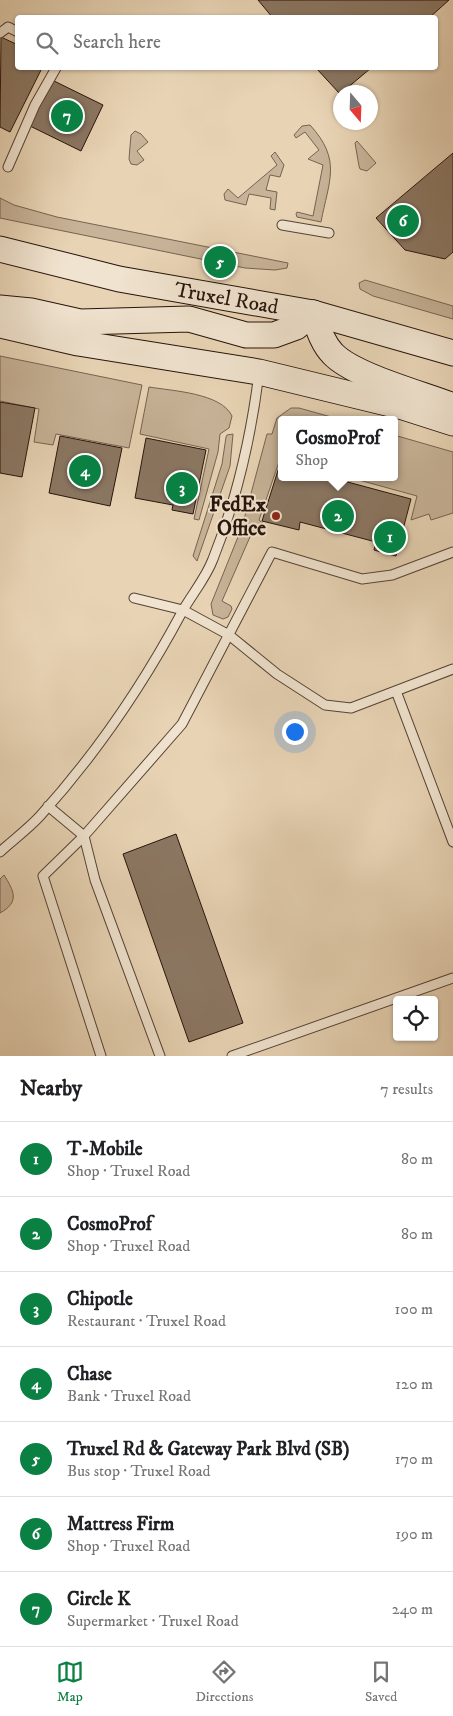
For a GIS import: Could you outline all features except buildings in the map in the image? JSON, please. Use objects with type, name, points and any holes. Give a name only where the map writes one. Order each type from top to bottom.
[{"type":"main road","name":"Truxel Road","points":[[0,249],[119,279],[313,313],[453,353]]},
{"type":"main road","points":[[0,308],[31,311],[80,322],[188,319],[246,335],[274,335],[296,327],[313,313],[324,343],[334,356],[358,371],[453,406]]},
{"type":"main road","points":[[0,325],[78,343],[260,372],[402,407],[453,423]]},
{"type":"lane","points":[[0,34],[8,26],[15,30]]},
{"type":"lane","points":[[8,167],[36,104],[55,70]]},
{"type":"lane","points":[[282,224],[329,233]]},
{"type":"lane","points":[[0,852],[39,818],[109,731],[164,648],[183,610],[212,562],[235,498],[254,416],[260,372]]},
{"type":"lane","points":[[101,1056],[43,876],[84,836],[182,724],[272,552],[362,579],[392,575],[453,552]]},
{"type":"lane","points":[[134,598],[183,610],[229,635],[277,674],[325,705],[351,708],[453,668]]},
{"type":"lane","points":[[396,691],[453,842]]},
{"type":"lane","points":[[48,806],[84,836],[95,880],[160,1056]]},
{"type":"lane","points":[[232,1056],[453,978]]},
{"type":"shaded area","points":[[310,125],[320,137],[330,160],[331,171],[321,222],[297,217],[296,214],[297,212],[313,216],[323,165],[308,159],[319,150],[305,132],[296,138],[294,135],[302,126]]},
{"type":"shaded area","points":[[135,131],[141,134],[148,142],[137,151],[144,160],[137,165],[131,164],[129,159],[131,135]]},
{"type":"shaded area","points":[[357,141],[376,163],[367,171],[360,169],[359,166],[355,143]]},
{"type":"shaded area","points":[[275,152],[284,165],[280,177],[270,175],[266,190],[277,192],[275,210],[270,209],[271,198],[249,194],[246,205],[225,200],[224,194],[228,189],[238,198],[277,165],[271,156]]},
{"type":"shaded area","points":[[0,198],[14,205],[57,217],[288,263],[287,268],[275,270],[245,268],[0,218]]},
{"type":"shaded area","points":[[365,280],[453,306],[453,319],[373,296],[360,289],[359,283]]},
{"type":"shaded area","points":[[0,356],[142,385],[129,448],[56,434],[53,445],[34,442],[39,409],[0,401]]},
{"type":"shaded area","points":[[149,387],[195,394],[207,398],[218,402],[232,416],[229,428],[220,434],[218,452],[199,520],[194,519],[209,449],[140,434]]},
{"type":"shaded area","points":[[291,408],[299,408],[328,416],[280,416]]},
{"type":"shaded area","points":[[277,418],[278,465],[259,520],[265,525],[264,532],[253,530],[222,601],[231,606],[232,609],[228,617],[223,619],[213,615],[211,604],[242,527],[267,434],[272,434]]},
{"type":"shaded area","points":[[233,434],[230,466],[197,561],[193,556],[222,464],[226,437]]},
{"type":"shaded area","points":[[398,436],[453,452],[453,513],[431,520],[429,514],[411,520],[417,496],[363,481],[398,481]]},
{"type":"shaded area","points":[[4,875],[12,891],[13,900],[0,913],[0,879]]},
{"type":"place","name":"Circle K","points":[[67,116]]},
{"type":"place","name":"Mattress Firm","points":[[403,221]]},
{"type":"place","name":"Truxel Rd & Gateway Park Blvd (SB)","points":[[220,262]]},
{"type":"place","name":"Chase","points":[[85,471]]},
{"type":"place","name":"Chipotle","points":[[182,488]]},
{"type":"place","name":"FedEx Office","points":[[276,516]]},
{"type":"place","name":"CosmoProf","points":[[338,516]]},
{"type":"place","name":"T-Mobile","points":[[390,537]]}]
